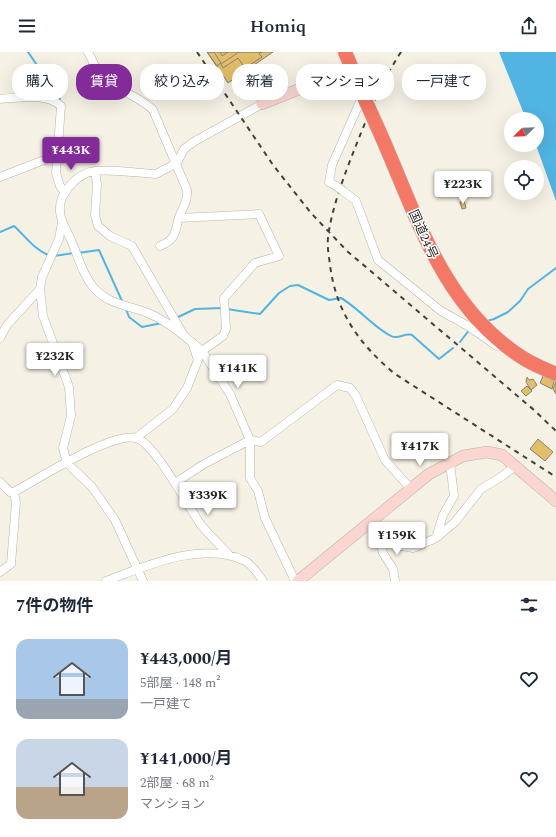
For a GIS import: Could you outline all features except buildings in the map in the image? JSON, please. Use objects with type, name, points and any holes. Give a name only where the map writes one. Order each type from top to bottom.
[{"type":"highway","name":"国道24号","points":[[345,52],[350,64]]},
{"type":"highway","name":"国道24号","points":[[366,100],[442,273],[477,320],[518,354],[556,374]]},
{"type":"street","points":[[88,52],[100,74],[106,81],[148,104],[153,110],[177,163],[187,190],[188,199],[179,218],[178,228],[168,243],[160,246]]},
{"type":"street","points":[[296,90],[262,104],[195,141],[184,149],[177,163],[156,174],[95,171],[83,175],[70,184],[65,193],[60,210],[62,222],[71,240],[81,267],[95,289],[107,298],[130,309],[150,314],[185,336],[202,351],[230,394],[250,440],[250,478],[258,491],[265,518],[296,581],[430,474],[464,456],[487,452],[502,455],[514,467],[556,501]]},
{"type":"street","points":[[0,99],[32,97],[56,101],[61,106],[56,172],[60,186],[65,193]]},
{"type":"street","points":[[362,100],[332,165],[329,182],[356,201],[378,260],[441,312],[468,326],[491,342],[518,354]]},
{"type":"street","points":[[0,177],[57,155]]},
{"type":"street","points":[[95,171],[97,184],[95,215],[98,226],[110,236],[132,246],[185,336]]},
{"type":"street","points":[[179,218],[259,214],[279,256],[255,263],[224,298],[226,329],[223,336],[202,351]]},
{"type":"street","points":[[62,222],[59,239],[42,277],[40,289],[43,316],[69,387],[71,416],[63,448],[67,463],[92,487],[115,520],[143,581]]},
{"type":"street","points":[[0,338],[7,325],[40,289]]},
{"type":"street","points":[[136,438],[173,409],[187,388],[198,360],[192,342]]},
{"type":"street","points":[[175,483],[204,464],[250,440],[261,442],[337,385],[350,388],[366,416],[385,460],[411,489]]},
{"type":"street","points":[[0,482],[10,492],[14,492],[101,445],[124,438],[136,438],[145,443],[175,483],[202,526],[230,556]]},
{"type":"street","points":[[436,538],[443,515],[454,496],[450,463]]},
{"type":"street","points":[[366,526],[396,545],[413,548],[436,538],[455,522],[481,489],[514,467]]},
{"type":"street","points":[[0,572],[11,564],[16,503],[14,492]]},
{"type":"street","points":[[379,535],[383,553],[393,568],[395,581]]},
{"type":"street","points":[[106,581],[167,558],[214,554],[230,556],[246,561],[256,570],[263,581]]},
{"type":"water","points":[[499,52],[556,52],[556,201],[544,167],[544,160],[541,160],[538,152],[544,152],[544,112],[523,112]]},
{"type":"waterway","points":[[28,52],[36,64]]},
{"type":"waterway","points":[[0,232],[14,226],[34,246],[48,255]]},
{"type":"waterway","points":[[78,253],[99,250],[122,301]]},
{"type":"waterway","points":[[54,256],[74,253]]},
{"type":"waterway","points":[[487,321],[508,312],[520,301],[528,289],[556,268]]},
{"type":"waterway","points":[[227,309],[260,314],[279,293],[290,286],[298,285],[329,300],[341,298],[389,335],[394,337],[412,335],[439,359],[453,348]]},
{"type":"waterway","points":[[176,318],[195,309],[223,308]]},
{"type":"waterway","points":[[126,309],[129,317],[142,327],[162,323]]},
{"type":"waterway","points":[[460,342],[470,329]]},
{"type":"railway","points":[[197,52],[273,165],[311,213],[347,251],[534,410],[556,431]]},
{"type":"railway","points":[[401,52],[382,86],[365,123],[335,204],[328,238],[328,248],[333,282],[338,298],[351,326],[360,339],[370,351],[395,374],[556,477]]}]
